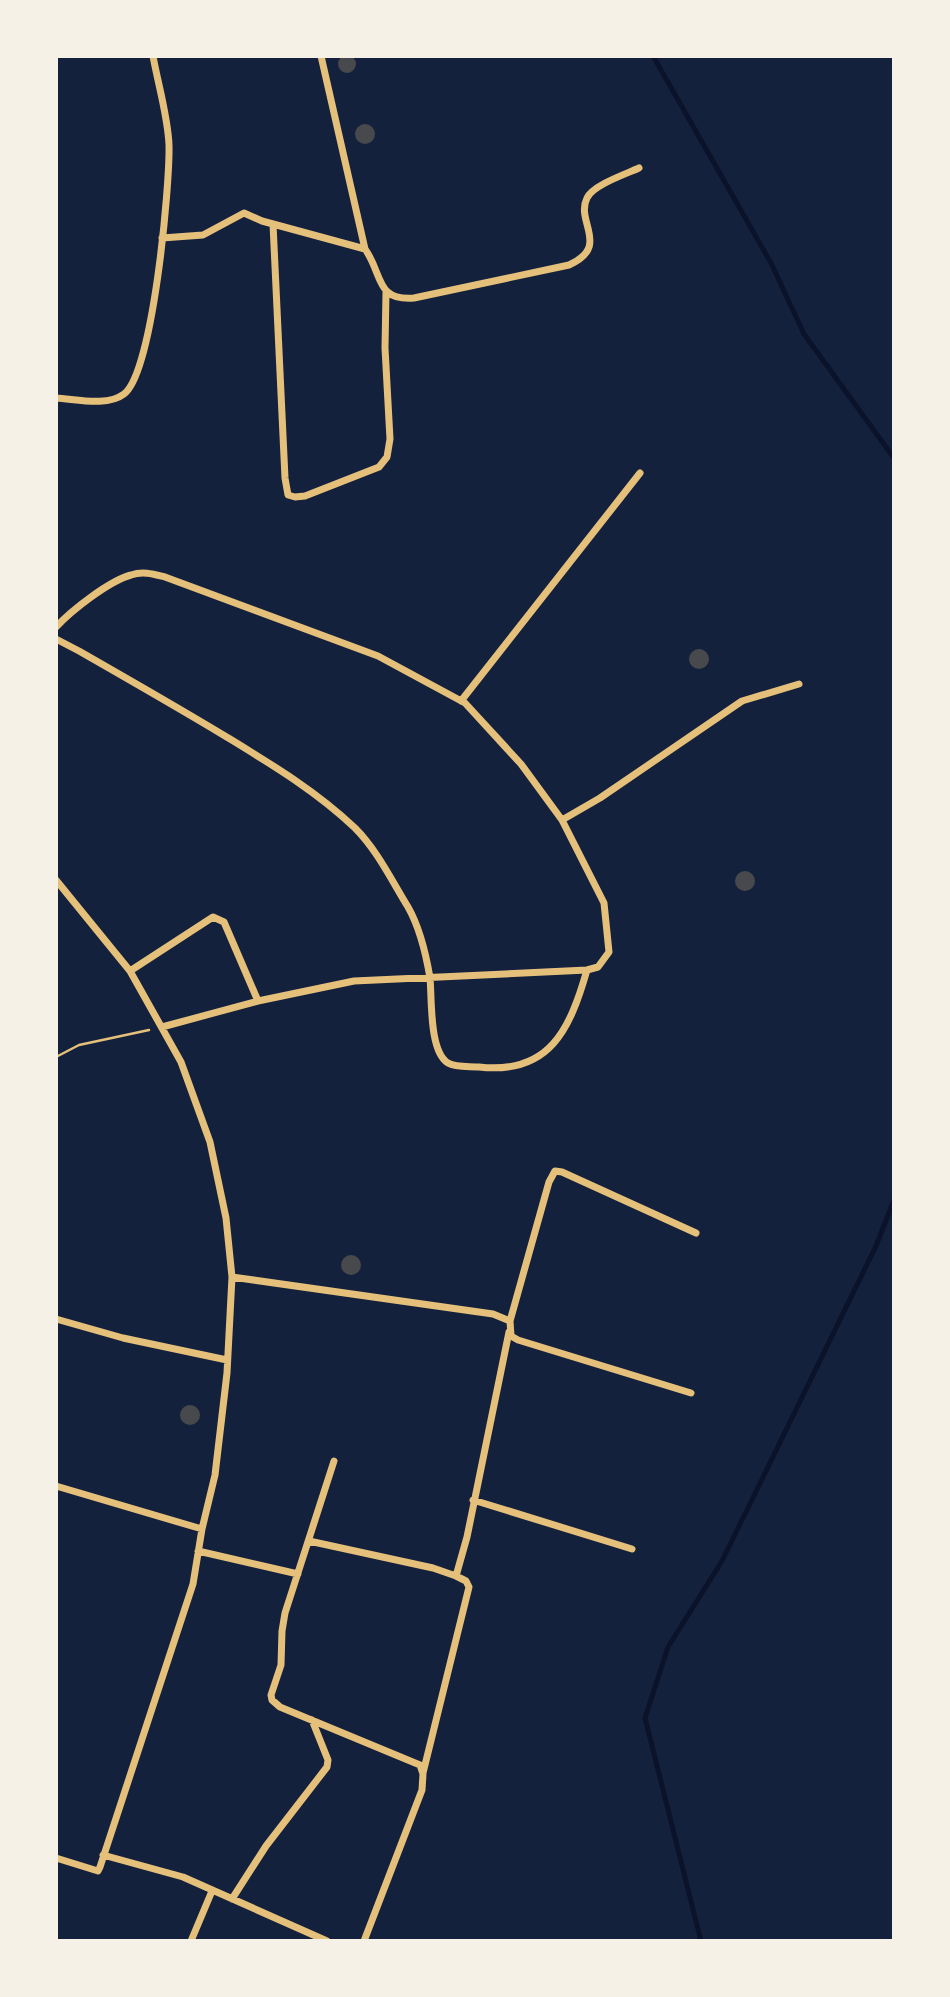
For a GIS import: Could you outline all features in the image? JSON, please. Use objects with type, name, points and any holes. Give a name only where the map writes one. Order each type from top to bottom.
[{"type":"street","points":[[56,398],[102,401],[120,397],[134,383],[155,303],[169,145],[153,56]]},
{"type":"street","points":[[273,224],[285,478],[288,495],[295,497],[305,496],[379,467],[384,462],[390,439],[385,348],[386,292],[365,249],[321,56]]},
{"type":"street","points":[[386,292],[398,299],[414,298],[569,265],[580,260],[585,255],[591,237],[585,210],[587,197],[597,188],[639,168]]},
{"type":"street","points":[[162,238],[203,235],[244,214],[365,249]]},
{"type":"street","points":[[461,701],[640,474]]},
{"type":"street","points":[[56,627],[118,580],[146,572],[377,656],[461,701],[521,764],[562,820],[604,903],[608,952],[598,967],[587,970],[354,981],[258,1001],[162,1027]]},
{"type":"street","points":[[56,639],[292,776],[356,829],[383,865],[412,915],[430,978],[432,1018],[439,1055],[450,1065],[519,1067],[550,1050],[578,1002],[587,970]]},
{"type":"street","points":[[562,820],[600,798],[742,701],[799,684]]},
{"type":"street","points":[[56,880],[130,971],[181,1062],[210,1142],[226,1218],[232,1277],[228,1360],[215,1475],[193,1584],[100,1867],[95,1871],[56,1858]]},
{"type":"street","points":[[130,971],[213,917],[224,922],[258,1001]]},
{"type":"street","points":[[456,1576],[467,1538],[510,1321],[549,1182],[555,1171],[696,1233]]},
{"type":"street","points":[[232,1277],[493,1314],[510,1321]]},
{"type":"street","points":[[56,1319],[123,1338],[228,1360]]},
{"type":"street","points":[[509,1332],[518,1340],[691,1393]]},
{"type":"street","points":[[334,1461],[285,1613],[281,1665],[271,1695],[272,1700],[280,1707],[419,1765],[423,1774]]},
{"type":"street","points":[[56,1486],[202,1529]]},
{"type":"street","points":[[474,1500],[632,1549]]},
{"type":"street","points":[[309,1541],[420,1565],[456,1576],[466,1581],[468,1587],[423,1774],[422,1790],[364,1941]]},
{"type":"street","points":[[198,1551],[298,1574]]},
{"type":"street","points":[[232,1899],[265,1846],[327,1767],[328,1760],[312,1720]]},
{"type":"street","points":[[103,1855],[183,1877],[327,1941]]},
{"type":"street","points":[[191,1941],[212,1891]]},
{"type":"path","points":[[56,1057],[79,1045],[162,1027]]},
{"type":"building","points":[[343,55],[351,55],[356,64],[354,71],[343,73],[338,68],[338,60]]},
{"type":"building","points":[[365,124],[372,127],[375,134],[372,141],[365,144],[358,141],[355,134],[358,127]]},
{"type":"building","points":[[699,649],[706,652],[709,659],[706,666],[699,669],[692,666],[689,659],[692,652]]},
{"type":"building","points":[[745,871],[752,874],[755,881],[752,888],[745,891],[738,888],[735,881],[738,874]]},
{"type":"building","points":[[351,1255],[358,1258],[361,1265],[358,1272],[351,1275],[344,1272],[341,1265],[344,1258]]},
{"type":"building","points":[[190,1405],[197,1408],[200,1415],[197,1422],[190,1425],[183,1422],[180,1415],[183,1408]]},
{"type":"waterway","points":[[653,56],[771,263],[804,334],[894,458]]},
{"type":"waterway","points":[[701,1941],[645,1718],[668,1647],[722,1561],[876,1246],[894,1200]]}]
